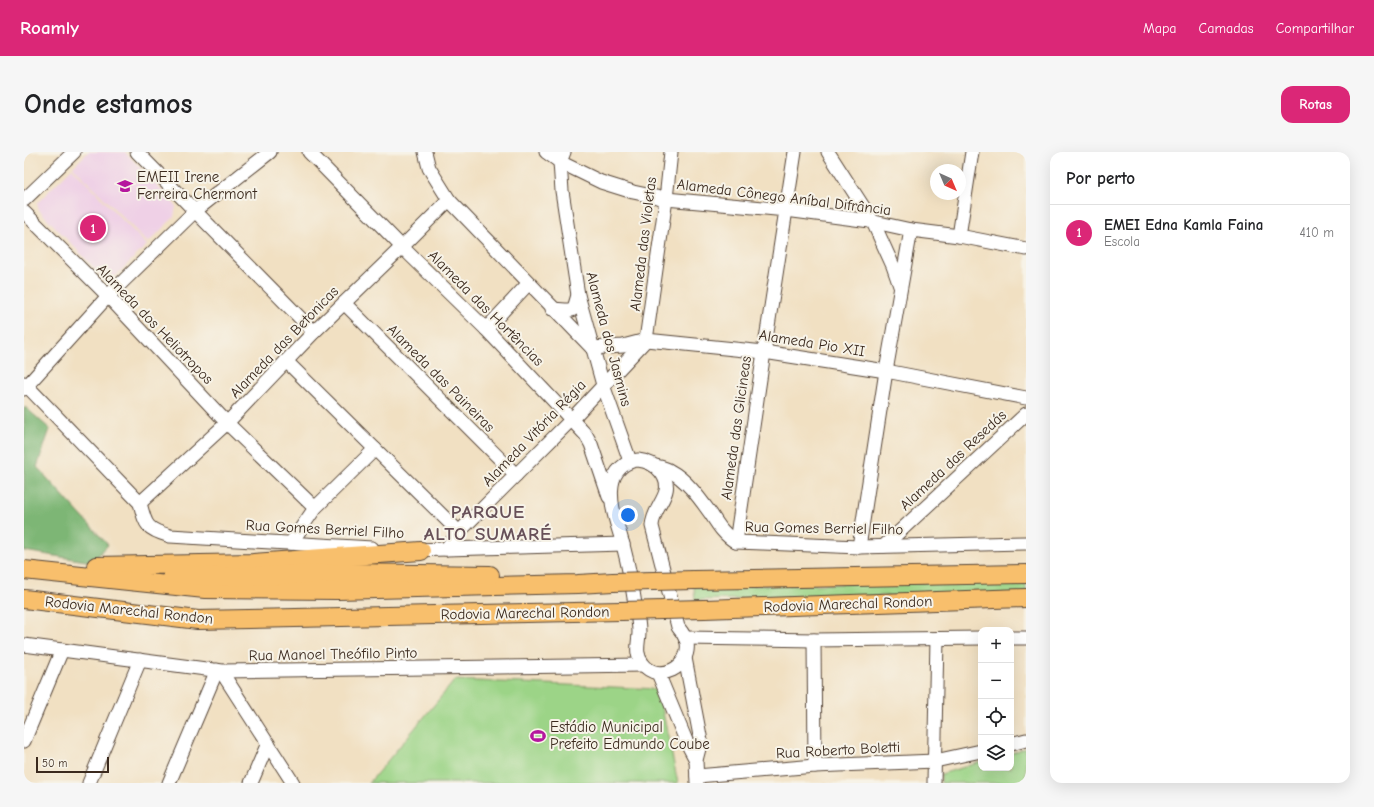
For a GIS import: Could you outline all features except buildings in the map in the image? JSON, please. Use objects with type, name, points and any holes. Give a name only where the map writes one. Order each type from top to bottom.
[{"type":"highway","points":[[96,566],[253,563],[421,551]]},
{"type":"highway","points":[[24,557],[96,566],[213,577],[348,573],[479,575],[528,577],[578,584]]},
{"type":"highway","name":"Rodovia Marechal Rondon","points":[[24,570],[205,589],[338,590],[694,580],[1026,574]]},
{"type":"highway","name":"Rodovia Marechal Rondon","points":[[24,599],[198,620],[704,609],[1026,598]]},
{"type":"street","points":[[24,200],[74,152]]},
{"type":"street","points":[[136,152],[314,332]]},
{"type":"street","points":[[140,504],[25,386],[108,296],[195,212],[270,152]]},
{"type":"street","name":"Alameda das Hortências","points":[[309,152],[402,247],[486,329],[586,435],[591,444],[612,505]]},
{"type":"street","points":[[425,152],[429,168],[449,200],[592,348]]},
{"type":"street","name":"Alameda Cônego Aníbal Difrância","points":[[546,152],[562,157],[601,182],[633,192],[666,199],[786,210],[873,222],[911,230],[959,236],[1026,249]]},
{"type":"street","name":"Alameda das Violetas","points":[[646,340],[666,199],[671,152]]},
{"type":"street","name":"Alameda das Glicineas","points":[[736,542],[795,152]]},
{"type":"street","points":[[828,152],[873,222],[893,266],[900,288]]},
{"type":"street","points":[[959,236],[972,152]]},
{"type":"street","name":"Alameda dos Jasmins","points":[[562,157],[562,191],[578,295],[603,385],[630,461]]},
{"type":"street","name":"Alameda das Betonicas","points":[[140,504],[227,423],[314,332],[449,200]]},
{"type":"street","name":"Alameda dos Heliotropos","points":[[24,212],[108,296],[227,423],[315,508]]},
{"type":"street","points":[[859,547],[886,371],[911,230]]},
{"type":"street","points":[[486,329],[529,283]]},
{"type":"street","points":[[552,308],[572,310],[578,295]]},
{"type":"street","name":"Alameda das Paineiras","points":[[344,303],[516,475]]},
{"type":"street","name":"Alameda Pio XII","points":[[592,348],[623,346],[646,340],[764,352],[886,371],[1026,398]]},
{"type":"street","name":"Alameda Vitória Régia","points":[[446,549],[459,532],[571,420],[646,340]]},
{"type":"street","points":[[286,361],[459,532]]},
{"type":"street","name":"Alameda das Resedás","points":[[884,546],[1026,414]]},
{"type":"street","points":[[291,543],[315,508],[375,449]]},
{"type":"street","points":[[643,460],[655,465],[666,482],[666,489],[665,495],[655,510],[652,519],[652,526],[678,627],[685,638],[687,650],[681,665],[666,673],[658,673],[650,670],[643,665],[639,658],[637,650],[639,634],[638,621],[629,568],[612,505],[612,484],[619,469],[630,461],[643,460]]},
{"type":"street","name":"Rua Gomes Berriel Filho","points":[[655,465],[669,470],[679,477],[688,486],[724,534],[736,542],[859,547],[1026,543]]},
{"type":"street","name":"Rua Gomes Berriel Filho","points":[[140,504],[146,524],[155,532],[170,536],[421,551],[623,544]]},
{"type":"street","points":[[685,638],[814,640],[978,638]]},
{"type":"street","points":[[1014,638],[1026,638]]},
{"type":"street","points":[[934,783],[937,639]]},
{"type":"street","points":[[814,640],[815,766]]},
{"type":"street","name":"Rua Manoel Theófilo Pinto","points":[[24,646],[219,671],[643,665]]},
{"type":"street","points":[[24,741],[62,650]]},
{"type":"street","points":[[685,658],[701,741],[696,760],[697,780]]},
{"type":"street","points":[[89,783],[140,660]]},
{"type":"street","points":[[169,783],[219,671],[237,695],[293,783]]},
{"type":"street","points":[[237,695],[236,679],[241,671]]},
{"type":"street","points":[[658,673],[687,743],[696,760]]},
{"type":"street","points":[[1014,743],[1026,740]]},
{"type":"street","points":[[251,783],[268,743]]},
{"type":"street","name":"Rua Roberto Boletti","points":[[697,780],[815,766],[935,761],[978,752]]},
{"type":"shaded area","name":"EMEII Irene Ferreira Chermont","points":[[88,152],[125,152],[176,206],[174,217],[148,243],[73,167]]},
{"type":"shaded area","points":[[72,168],[147,245],[115,276],[101,275],[39,210],[37,203]]},
{"type":"green space","points":[[25,407],[50,429],[37,467],[108,545],[92,562],[24,551]]},
{"type":"green space","points":[[1026,580],[1026,593],[695,600],[694,587]]},
{"type":"green space","name":"Estádio Municipal Prefeito Edmundo Coube","points":[[455,680],[658,689],[678,783],[369,783]]},
{"type":"green space","points":[[1026,748],[1026,783],[941,783],[941,774],[978,763],[978,771],[1014,771],[1014,752]]},
{"type":"place","name":"EMEII Irene Ferreira Chermont","points":[[125,186]]},
{"type":"place","name":"EMEI Edna Kamla Faina","points":[[93,228]]},
{"type":"place","name":"Estádio Municipal Prefeito Edmundo Coube","points":[[538,736]]},
{"type":"district","name":"PARQUE ALTO SUMARÉ","points":[[488,522]]}]
